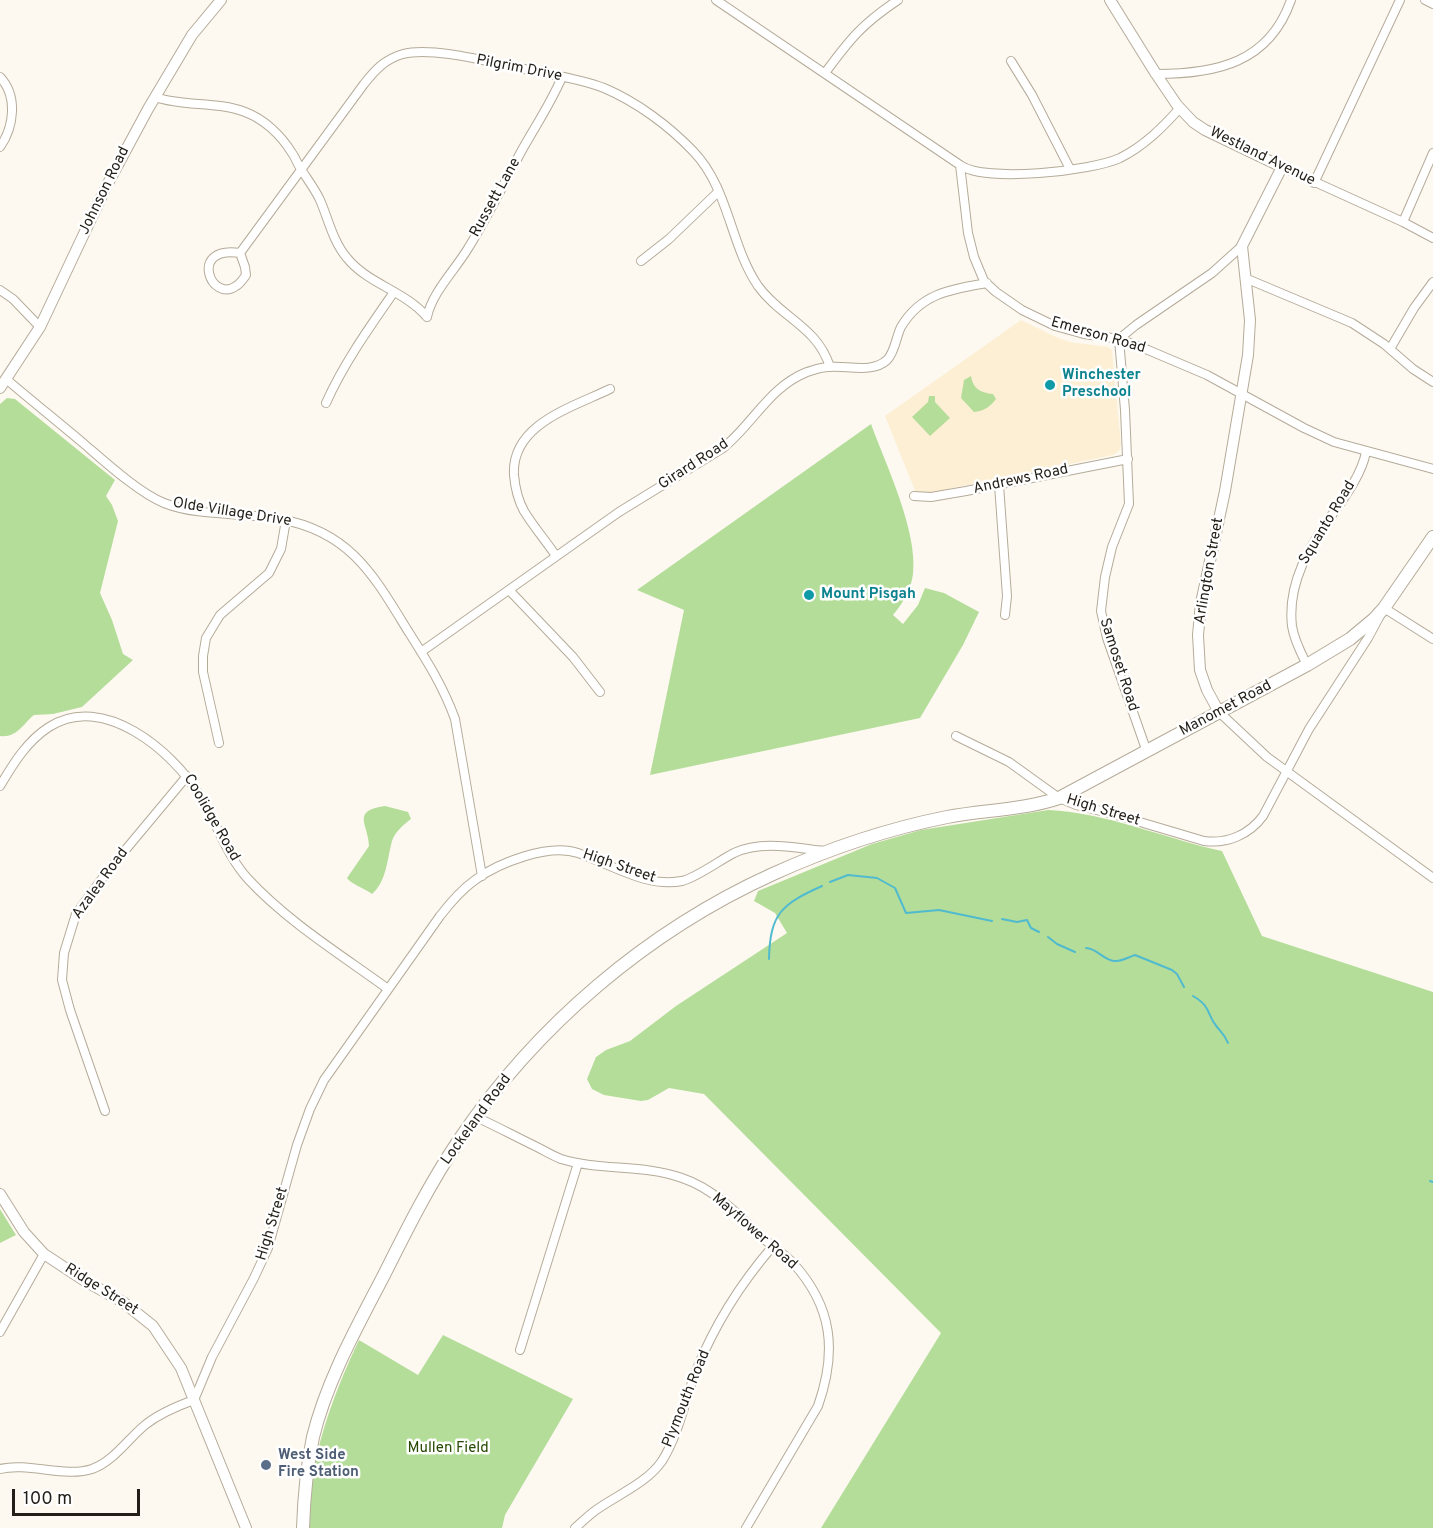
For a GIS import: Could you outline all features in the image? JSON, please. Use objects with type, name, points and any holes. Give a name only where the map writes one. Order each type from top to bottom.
[{"type":"main road","name":"High Street","points":[[1384,608],[1433,537]]},
{"type":"main road","name":"Manomet Road","points":[[1059,798],[1307,665],[1350,639],[1384,608]]},
{"type":"main road","name":"High Street","points":[[829,851],[880,834],[947,817],[1020,807],[1059,798]]},
{"type":"main road","name":"Lockeland Road","points":[[303,1528],[313,1437],[343,1353],[428,1190],[491,1095],[557,1021],[606,979],[654,943],[730,895],[829,851]]},
{"type":"street","name":"Johnson Road","points":[[3,384],[40,327],[106,187],[155,97],[192,35],[221,0]]},
{"type":"street","points":[[716,0],[960,165],[981,172],[1030,175],[1102,164],[1119,159],[1146,143],[1180,108]]},
{"type":"street","points":[[825,74],[851,37],[862,26],[898,0]]},
{"type":"street","name":"Westland Avenue","points":[[1110,0],[1156,74],[1193,122],[1314,183],[1403,222],[1433,238]]},
{"type":"street","points":[[1156,74],[1220,68],[1251,55],[1274,35],[1284,19],[1291,0]]},
{"type":"street","points":[[1314,183],[1400,0]]},
{"type":"street","points":[[1425,0],[1433,4]]},
{"type":"street","name":"Pilgrim Drive","points":[[240,253],[376,69],[387,61],[404,54],[438,53],[562,77],[605,88],[639,107],[694,152],[718,192],[755,281],[779,309],[814,337],[824,349],[830,367]]},
{"type":"street","points":[[1011,62],[1032,95],[1070,169]]},
{"type":"street","points":[[0,77],[9,91],[13,111],[0,147]]},
{"type":"street","name":"Russett Lane","points":[[394,292],[418,307],[427,317],[431,304],[499,197],[562,77]]},
{"type":"street","points":[[155,97],[165,101],[219,106],[244,111],[275,131],[292,153],[319,197],[333,233],[346,257],[366,274],[394,292],[349,358],[326,403]]},
{"type":"street","points":[[1403,222],[1433,153]]},
{"type":"street","name":"Emerson Road","points":[[960,165],[968,233],[974,257],[987,283],[1022,310],[1055,326],[1084,334],[1119,339],[1207,375],[1334,442],[1433,469]]},
{"type":"street","points":[[1119,339],[1212,273],[1242,246],[1282,167]]},
{"type":"street","points":[[641,261],[669,239],[718,192]]},
{"type":"street","name":"Arlington Street","points":[[1242,246],[1250,320],[1248,355],[1225,491],[1201,603],[1198,635],[1200,670],[1207,690],[1219,712],[1267,757],[1433,878]]},
{"type":"street","points":[[228,251],[240,253],[246,275],[236,286],[229,289],[218,288],[209,277],[211,259],[228,251]]},
{"type":"street","points":[[1245,278],[1352,323],[1390,349],[1413,369],[1433,381]]},
{"type":"street","points":[[1390,349],[1414,308],[1433,282]]},
{"type":"street","name":"Girard Road","points":[[422,652],[619,512],[723,448],[787,382],[808,372],[830,367],[866,368],[879,365],[887,360],[909,316],[923,303],[935,295],[987,283]]},
{"type":"street","points":[[0,290],[13,299],[40,327]]},
{"type":"street","name":"Samoset Road","points":[[1119,339],[1129,504],[1112,547],[1101,610],[1107,638],[1147,752]]},
{"type":"street","name":"Olde Village Drive","points":[[3,384],[111,467],[162,502],[188,510],[286,520],[324,534],[364,564],[384,589],[438,679],[455,719],[482,876]]},
{"type":"street","points":[[556,556],[524,511],[514,482],[514,463],[522,443],[537,426],[548,418],[610,388]]},
{"type":"street","name":"Squanto Road","points":[[1307,665],[1292,627],[1292,599],[1303,561],[1346,495],[1364,461],[1366,452]]},
{"type":"street","name":"Andrews Road","points":[[914,496],[931,497],[1128,459]]},
{"type":"street","points":[[999,484],[1007,596],[1005,615]]},
{"type":"street","points":[[219,743],[203,672],[206,638],[220,615],[262,580],[274,565],[281,549],[286,520]]},
{"type":"street","points":[[509,590],[573,657],[600,692]]},
{"type":"street","points":[[1384,608],[1433,639]]},
{"type":"street","name":"High Street","points":[[1059,798],[1076,806],[1218,843],[1230,840],[1258,824],[1309,729],[1368,638],[1384,608]]},
{"type":"street","name":"Coolidge Road","points":[[0,786],[37,735],[64,720],[78,717],[95,717],[114,721],[162,751],[186,776],[201,796],[231,855],[246,877],[286,914],[388,989]]},
{"type":"street","points":[[956,735],[1009,762],[1059,798]]},
{"type":"street","name":"Azalea Road","points":[[105,1112],[62,980],[64,952],[76,914],[107,872],[186,776]]},
{"type":"street","name":"High Street","points":[[194,1400],[212,1357],[268,1248],[297,1145],[310,1109],[324,1080],[456,896],[482,876],[527,856],[550,850],[575,852],[633,875],[660,882],[684,881],[737,852],[755,847],[780,846],[829,851]]},
{"type":"street","name":"Mayflower Road","points":[[476,1117],[560,1158],[589,1166],[645,1170],[683,1178],[717,1197],[792,1263],[819,1300],[827,1324],[831,1347],[825,1386],[818,1406],[746,1528]]},
{"type":"street","points":[[520,1350],[578,1163]]},
{"type":"street","name":"Ridge Street","points":[[0,1194],[24,1232],[44,1254],[123,1302],[153,1326],[181,1368],[246,1528]]},
{"type":"street","name":"Plymouth Road","points":[[575,1528],[594,1511],[645,1478],[662,1460],[697,1369],[724,1314],[755,1267],[773,1246]]},
{"type":"street","points":[[0,1332],[44,1254]]},
{"type":"street","points":[[0,1469],[84,1471],[102,1465],[146,1424],[170,1409],[194,1400]]},
{"type":"shaded area","points":[[1021,320],[1070,342],[1108,347],[1112,350],[1121,445],[1119,451],[1113,455],[919,495],[916,493],[885,416]]},
{"type":"green space","points":[[971,376],[976,387],[985,393],[993,394],[996,399],[981,411],[974,412],[961,398],[964,380]]},
{"type":"green space","points":[[929,396],[935,396],[935,402],[950,418],[930,436],[912,417],[928,402]]},
{"type":"green space","points":[[7,398],[15,399],[115,480],[106,496],[118,521],[100,593],[123,654],[133,660],[82,707],[53,714],[34,715],[15,733],[0,736],[0,404]]},
{"type":"green space","name":"Mount Pisgah","points":[[871,424],[900,498],[911,538],[913,574],[908,591],[893,615],[903,624],[918,605],[925,588],[944,593],[979,612],[963,645],[920,718],[650,775],[684,610],[637,590]]},
{"type":"green space","points":[[385,806],[408,812],[411,819],[393,838],[384,876],[372,894],[347,878],[369,846],[365,815],[374,808]]},
{"type":"green space","points":[[1048,810],[1114,821],[1222,851],[1262,936],[1433,992],[1433,1528],[821,1528],[941,1333],[704,1094],[669,1088],[648,1100],[641,1101],[604,1095],[592,1089],[587,1079],[596,1057],[606,1050],[630,1041],[676,1006],[787,933],[775,913],[754,901],[758,891],[872,844],[921,830]]},
{"type":"green space","points":[[0,1209],[16,1235],[0,1243]]},
{"type":"green space","name":"Mullen Field","points":[[443,1335],[573,1399],[505,1515],[502,1528],[309,1528],[312,1480],[323,1431],[359,1340],[418,1375]]},
{"type":"waterway","points":[[830,882],[848,875],[877,878],[895,888],[906,913],[939,910],[992,921]]},
{"type":"waterway","points":[[769,959],[772,931],[781,912],[797,899],[822,886]]},
{"type":"waterway","points":[[1002,919],[1017,922],[1027,920],[1031,928],[1039,932]]},
{"type":"waterway","points":[[1048,937],[1075,952]]},
{"type":"waterway","points":[[1086,948],[1112,961],[1135,955],[1172,970],[1184,987]]},
{"type":"waterway","points":[[1193,996],[1206,1007],[1228,1043]]},
{"type":"place","name":"Winchester Preschool","points":[[1050,385]]},
{"type":"place","name":"Mount Pisgah","points":[[809,595]]},
{"type":"place","name":"West Side Fire Station","points":[[266,1465]]}]
